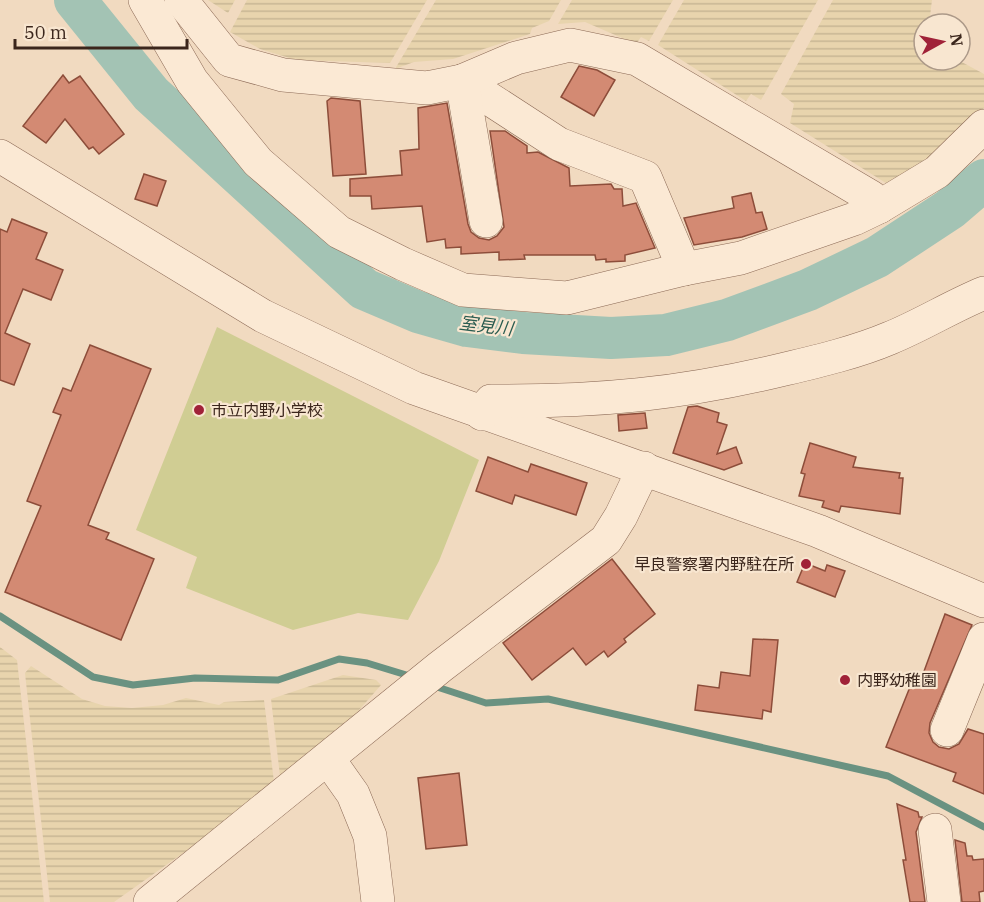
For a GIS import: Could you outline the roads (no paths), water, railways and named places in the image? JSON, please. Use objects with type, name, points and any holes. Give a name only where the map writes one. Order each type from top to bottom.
[{"type":"street","points":[[145,0],[192,81],[258,162],[339,232],[403,264],[463,290],[567,298],[684,269],[741,258],[854,219],[879,207],[937,172],[984,126]]},
{"type":"street","points":[[181,0],[229,60],[283,75],[427,88],[462,81],[516,58],[570,45],[637,59],[871,197],[879,207]]},
{"type":"street","points":[[462,81],[559,144],[645,177],[684,269]]},
{"type":"street","points":[[462,81],[486,221]]},
{"type":"street","points":[[0,156],[263,316],[414,388],[482,414],[644,468],[818,531],[984,601]]},
{"type":"street","points":[[482,414],[491,401],[570,401],[649,396],[730,382],[811,363],[889,339],[984,293]]},
{"type":"street","points":[[150,902],[329,760],[440,667],[606,540],[621,516],[644,468]]},
{"type":"street","points":[[947,730],[984,639]]},
{"type":"street","points":[[329,760],[352,794],[370,836],[378,902]]},
{"type":"street","points":[[935,830],[944,902]]},
{"type":"waterway","name":"室見川","points":[[75,0],[151,94],[364,289],[418,312],[467,326],[523,333],[611,338],[666,335],[727,320],[808,290],[877,257],[950,209],[984,180]]},
{"type":"waterway","points":[[0,616],[93,677],[133,685],[195,678],[278,680],[339,659],[367,663],[413,677]]},
{"type":"waterway","points":[[431,685],[486,703],[548,699],[888,776],[984,827]]},
{"type":"place","name":"市立内野小学校","points":[[199,410]]},
{"type":"place","name":"早良警察署内野駐在所","points":[[806,564]]},
{"type":"place","name":"内野幼稚園","points":[[845,680]]}]
